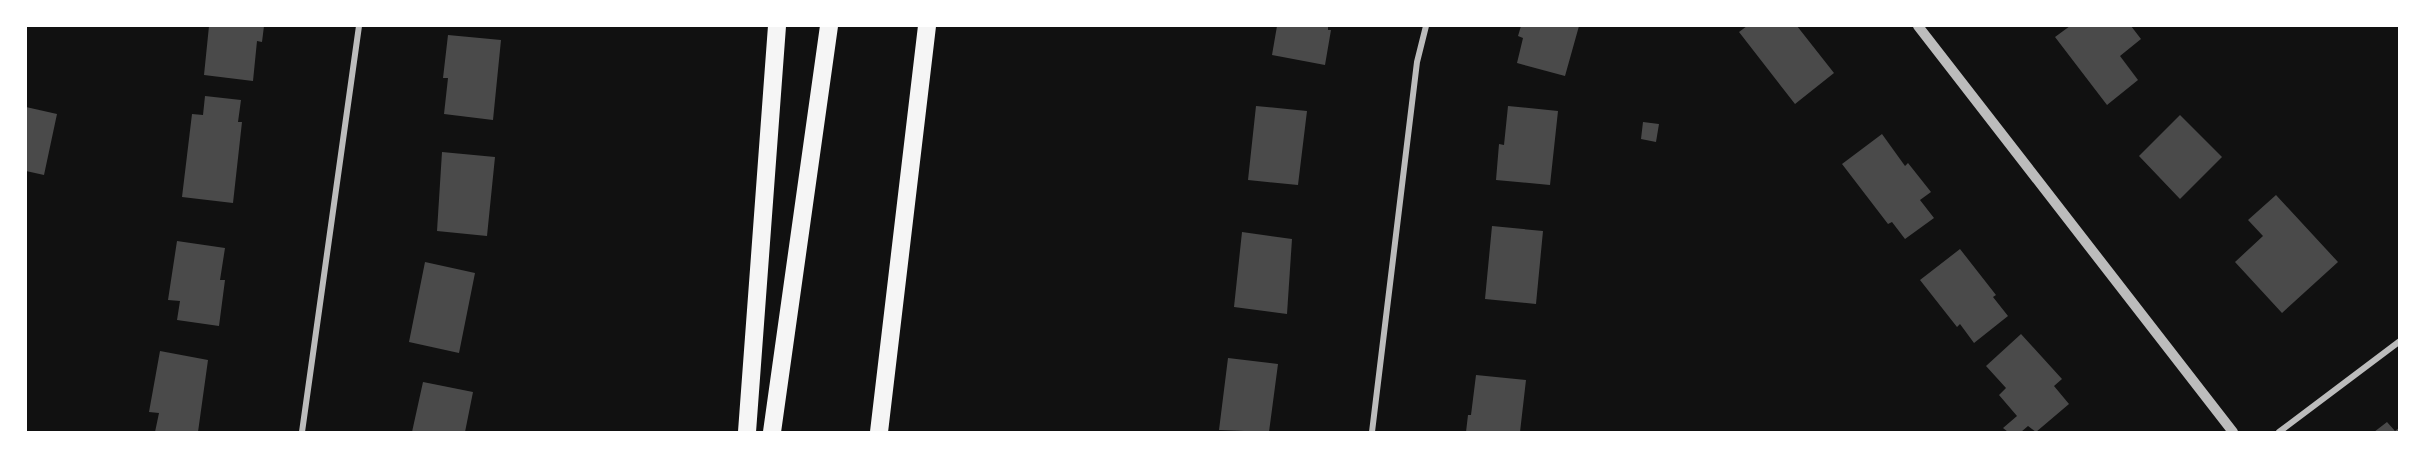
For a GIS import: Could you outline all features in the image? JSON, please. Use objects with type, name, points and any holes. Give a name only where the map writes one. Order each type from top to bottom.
[{"type":"highway","points":[[747,432],[777,26]]},
{"type":"highway","points":[[772,432],[829,26]]},
{"type":"highway","points":[[879,432],[927,26]]},
{"type":"street","points":[[302,432],[359,26]]},
{"type":"street","points":[[1372,432],[1418,62],[1426,26]]},
{"type":"street","points":[[1918,26],[2233,432]]},
{"type":"street","points":[[2279,432],[2400,341]]},
{"type":"building","points":[[209,26],[264,26],[262,42],[257,41],[253,81],[204,75]]},
{"type":"building","points":[[1277,26],[1328,26],[1328,30],[1331,30],[1325,65],[1272,55]]},
{"type":"building","points":[[1521,26],[1579,26],[1565,76],[1517,63],[1523,38],[1518,36]]},
{"type":"building","points":[[1747,26],[1797,26],[1834,73],[1795,104],[1739,32]]},
{"type":"building","points":[[2070,26],[2131,26],[2141,39],[2120,56],[2138,80],[2107,105],[2055,37]]},
{"type":"building","points":[[448,35],[501,40],[493,120],[444,114],[448,78],[443,78]]},
{"type":"building","points":[[205,96],[241,100],[238,122],[242,122],[233,203],[182,197],[192,114],[203,115]]},
{"type":"building","points":[[1256,106],[1307,111],[1298,185],[1248,180]]},
{"type":"building","points":[[1508,106],[1558,111],[1550,185],[1496,180],[1499,144],[1504,145]]},
{"type":"building","points":[[26,107],[57,114],[44,175],[26,171]]},
{"type":"building","points":[[2180,115],[2222,157],[2180,199],[2139,156]]},
{"type":"building","points":[[1643,122],[1659,124],[1656,142],[1641,139]]},
{"type":"building","points":[[1882,134],[1905,166],[1908,163],[1931,192],[1920,200],[1934,218],[1905,239],[1892,222],[1888,224],[1842,164]]},
{"type":"building","points":[[442,152],[495,157],[487,236],[437,231]]},
{"type":"building","points":[[2276,195],[2338,262],[2282,313],[2235,262],[2263,236],[2248,220]]},
{"type":"building","points":[[1492,226],[1543,231],[1536,304],[1485,299]]},
{"type":"building","points":[[1242,232],[1292,239],[1287,314],[1234,307]]},
{"type":"building","points":[[177,241],[225,248],[220,280],[225,280],[219,326],[177,320],[180,301],[168,300]]},
{"type":"building","points":[[1960,249],[1996,295],[1993,297],[2008,316],[1974,343],[1960,324],[1957,327],[1920,280]]},
{"type":"building","points":[[425,262],[475,273],[459,353],[409,342]]},
{"type":"building","points":[[2021,334],[2062,379],[2054,386],[2069,404],[2036,432],[2028,426],[2021,432],[2008,432],[2003,428],[2017,416],[1999,395],[2006,388],[1986,366]]},
{"type":"building","points":[[160,351],[208,360],[198,432],[155,432],[159,413],[149,412]]},
{"type":"building","points":[[1228,358],[1278,364],[1269,432],[1219,430]]},
{"type":"building","points":[[1476,375],[1526,380],[1520,432],[1466,432],[1468,415],[1471,415]]},
{"type":"building","points":[[423,382],[473,392],[465,432],[412,432]]},
{"type":"building","points":[[2387,422],[2395,431],[2400,427],[2400,432],[2374,432]]}]
